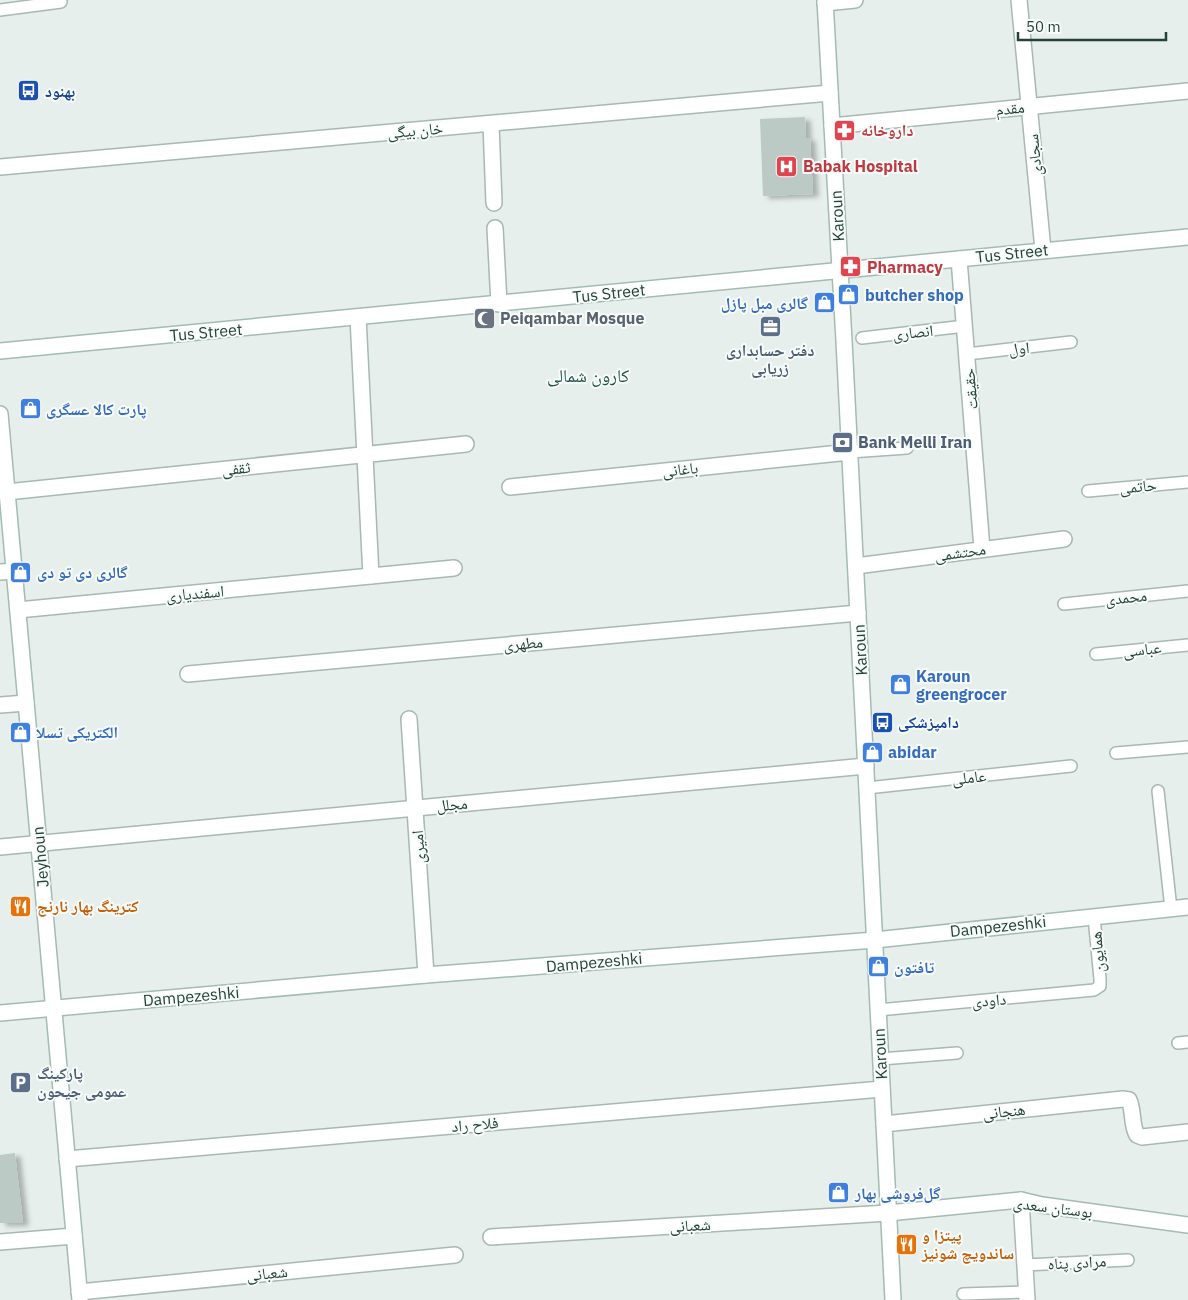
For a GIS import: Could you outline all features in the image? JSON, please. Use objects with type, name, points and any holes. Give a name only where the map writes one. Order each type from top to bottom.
[{"type":"street","points":[[825,1],[855,0]]},
{"type":"street","name":"سجادی","points":[[1020,0],[1044,250]]},
{"type":"street","name":"Karoun","points":[[825,1],[893,1300]]},
{"type":"street","name":"مقدم","points":[[832,126],[1188,91]]},
{"type":"street","name":"خان بیگی","points":[[0,166],[830,93]]},
{"type":"street","points":[[491,124],[494,203]]},
{"type":"street","points":[[495,228],[499,304]]},
{"type":"street","name":"Tus Street","points":[[0,351],[1188,237]]},
{"type":"street","name":"حقیقت","points":[[959,259],[982,549]]},
{"type":"street","points":[[358,317],[372,576]]},
{"type":"street","name":"Jeyhoun","points":[[0,414],[1,443],[7,492],[7,571],[18,610],[80,1296]]},
{"type":"street","name":"ثقفی","points":[[7,492],[466,444]]},
{"type":"street","name":"باغانی","points":[[510,487],[850,452]]},
{"type":"street","name":"محتشمی","points":[[856,566],[1064,540]]},
{"type":"street","name":"اسفندیاری","points":[[18,610],[454,568]]},
{"type":"street","name":"مطهری","points":[[188,674],[858,613]]},
{"type":"street","points":[[0,705],[26,703]]},
{"type":"street","name":"امیری","points":[[409,719],[426,975]]},
{"type":"street","name":"مجلل","points":[[0,846],[866,766]]},
{"type":"street","name":"Dampezeshki","points":[[0,1013],[426,975],[874,940],[1188,907]]},
{"type":"street","name":"فلاح راد","points":[[67,1159],[882,1089]]},
{"type":"street","name":"هنجانی","points":[[884,1124],[1123,1099],[1129,1100],[1132,1106],[1134,1131],[1137,1135],[1142,1137],[1188,1132]]},
{"type":"street","points":[[1021,1200],[1027,1296]]},
{"type":"street","name":"بوستان سعدی","points":[[888,1213],[1021,1200],[1042,1205],[1188,1225]]},
{"type":"street","name":"شعبانی","points":[[491,1237],[888,1213]]},
{"type":"street","points":[[0,1242],[74,1236]]},
{"type":"street","name":"شعبانی","points":[[80,1296],[455,1255]]},
{"type":"lane","points":[[0,10],[60,2]]},
{"type":"lane","name":"انصاری","points":[[862,338],[965,326]]},
{"type":"lane","name":"اول","points":[[967,354],[1071,342]]},
{"type":"lane","points":[[850,452],[907,448]]},
{"type":"lane","name":"حاتمی","points":[[1088,491],[1188,482]]},
{"type":"lane","name":"محمدی","points":[[1064,604],[1188,591]]},
{"type":"lane","name":"عباسی","points":[[1096,654],[1188,645]]},
{"type":"lane","points":[[1116,753],[1188,747]]},
{"type":"lane","name":"عاملی","points":[[867,788],[1071,766]]},
{"type":"lane","points":[[1158,791],[1170,909]]},
{"type":"lane","name":"همایون","points":[[1094,917],[1100,986]]},
{"type":"lane","name":"داودی","points":[[878,1010],[1094,990],[1100,986]]},
{"type":"lane","points":[[881,1059],[957,1053]]},
{"type":"lane","name":"مرادی پناه","points":[[1025,1265],[1128,1260]]},
{"type":"lane","points":[[963,1294],[1027,1296]]},
{"type":"building","name":"Babak Hospital","points":[[805,117],[806,138],[810,138],[813,194],[763,196],[760,119]]},
{"type":"building","points":[[15,1153],[23,1223],[0,1223],[0,1155]]},
{"type":"place","name":"بهنود","points":[[29,91]]},
{"type":"place","name":"داروخانه","points":[[845,130]]},
{"type":"place","name":"Babak Hospital","points":[[787,166]]},
{"type":"place","name":"Pharmacy","points":[[851,267]]},
{"type":"place","name":"butcher shop","points":[[849,295]]},
{"type":"place","name":"گالری مبل پازل","points":[[824,303]]},
{"type":"place","name":"Peiqambar Mosque","points":[[484,318]]},
{"type":"place","name":"دفتر حسابداری زریابی","points":[[770,326]]},
{"type":"place","name":"پارت کالا عسگری","points":[[30,409]]},
{"type":"place","name":"Bank Melli Iran","points":[[842,442]]},
{"type":"place","name":"گالری دی تو دی","points":[[21,572]]},
{"type":"place","name":"Karoun greengrocer","points":[[900,685]]},
{"type":"place","name":"دامپزشکی","points":[[882,722]]},
{"type":"place","name":"الکتریکی تسلا","points":[[20,732]]},
{"type":"place","name":"abidar","points":[[872,752]]},
{"type":"place","name":"کترینگ بهار نارنج","points":[[21,906]]},
{"type":"place","name":"تافتون","points":[[878,967]]},
{"type":"place","name":"پارکینگ عمومی جیحون","points":[[21,1082]]},
{"type":"place","name":"گل‌فروشی بهار","points":[[839,1193]]},
{"type":"place","name":"پیتزا و ساندویچ شونیز","points":[[906,1244]]},
{"type":"district","name":"کارون شمالی","points":[[588,376]]}]
